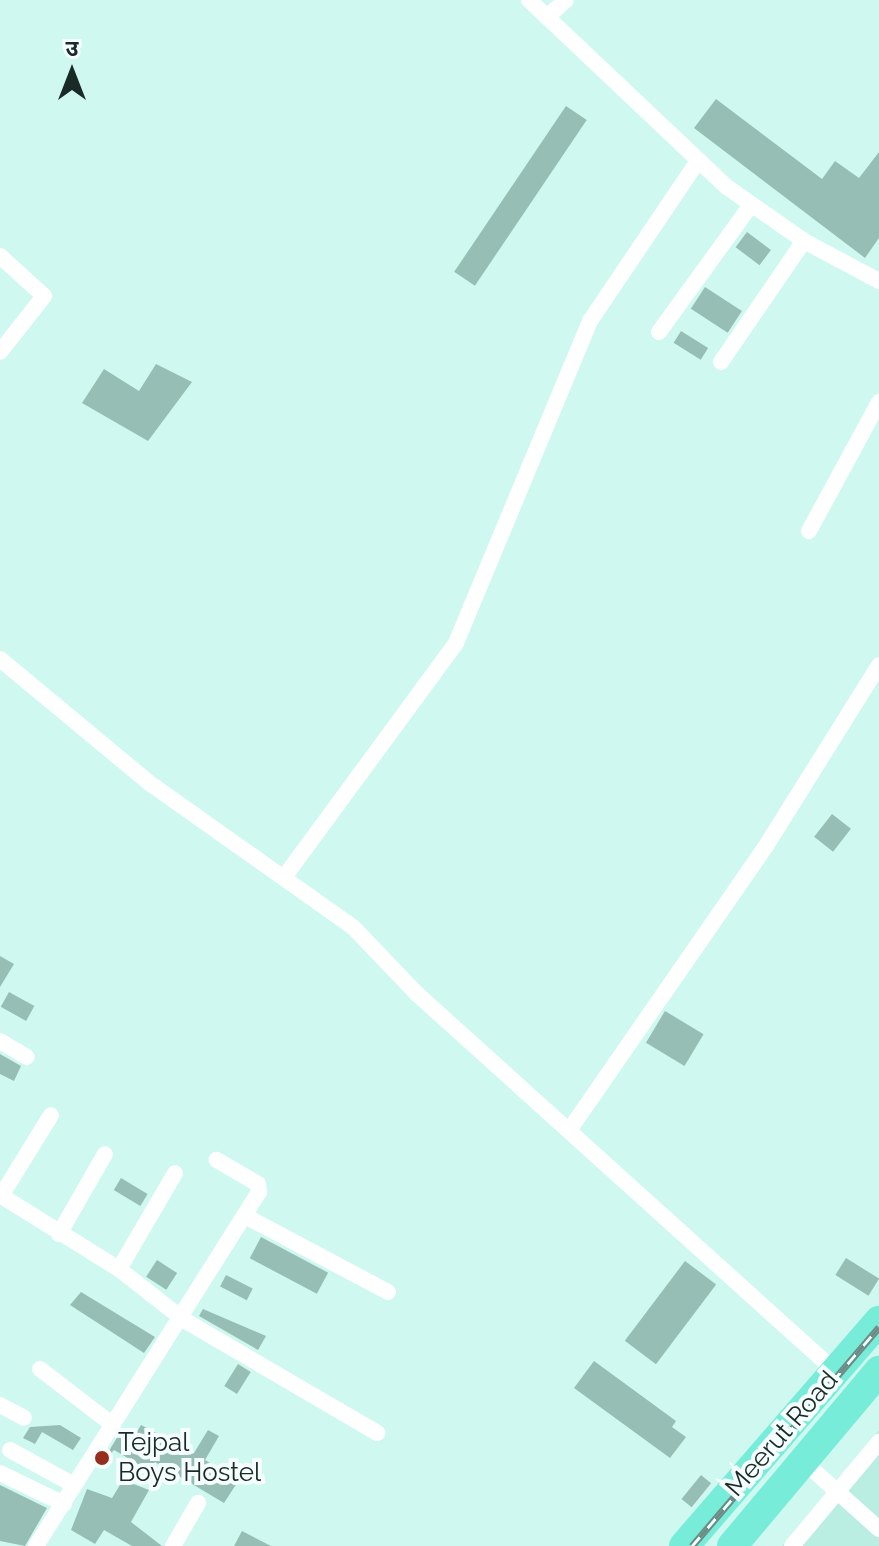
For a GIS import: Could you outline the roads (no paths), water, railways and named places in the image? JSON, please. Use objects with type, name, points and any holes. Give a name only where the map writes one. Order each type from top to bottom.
[{"type":"highway","name":"Meerut Road","points":[[684,1546],[879,1321]]},
{"type":"highway","name":"Meerut Road","points":[[732,1546],[879,1371]]},
{"type":"street","points":[[529,0],[698,161],[751,205],[804,241],[879,281]]},
{"type":"street","points":[[547,17],[566,0]]},
{"type":"street","points":[[285,876],[456,643],[586,330],[698,161]]},
{"type":"street","points":[[659,332],[751,205]]},
{"type":"street","points":[[721,362],[804,241]]},
{"type":"street","points":[[0,256],[44,296],[0,352]]},
{"type":"street","points":[[809,531],[879,402]]},
{"type":"street","points":[[0,659],[148,782],[353,927],[836,1372]]},
{"type":"street","points":[[570,1129],[766,846],[879,665]]},
{"type":"street","points":[[0,1041],[27,1057]]},
{"type":"street","points":[[51,1115],[0,1196],[119,1269],[184,1320],[377,1433]]},
{"type":"street","points":[[59,1234],[105,1154]]},
{"type":"street","points":[[36,1546],[184,1320],[260,1187],[217,1160]]},
{"type":"street","points":[[119,1269],[175,1173]]},
{"type":"street","points":[[245,1216],[388,1292]]},
{"type":"street","points":[[40,1369],[113,1425]]},
{"type":"street","points":[[0,1405],[24,1418]]},
{"type":"street","points":[[792,1546],[835,1489],[879,1442]]},
{"type":"street","points":[[10,1450],[74,1485]]},
{"type":"street","points":[[803,1461],[879,1529]]},
{"type":"street","points":[[0,1473],[64,1504]]},
{"type":"street","points":[[173,1546],[198,1503]]},
{"type":"railway","points":[[692,1546],[879,1327]]},
{"type":"place","name":"Tejpal Boys Hostel","points":[[102,1458]]}]
